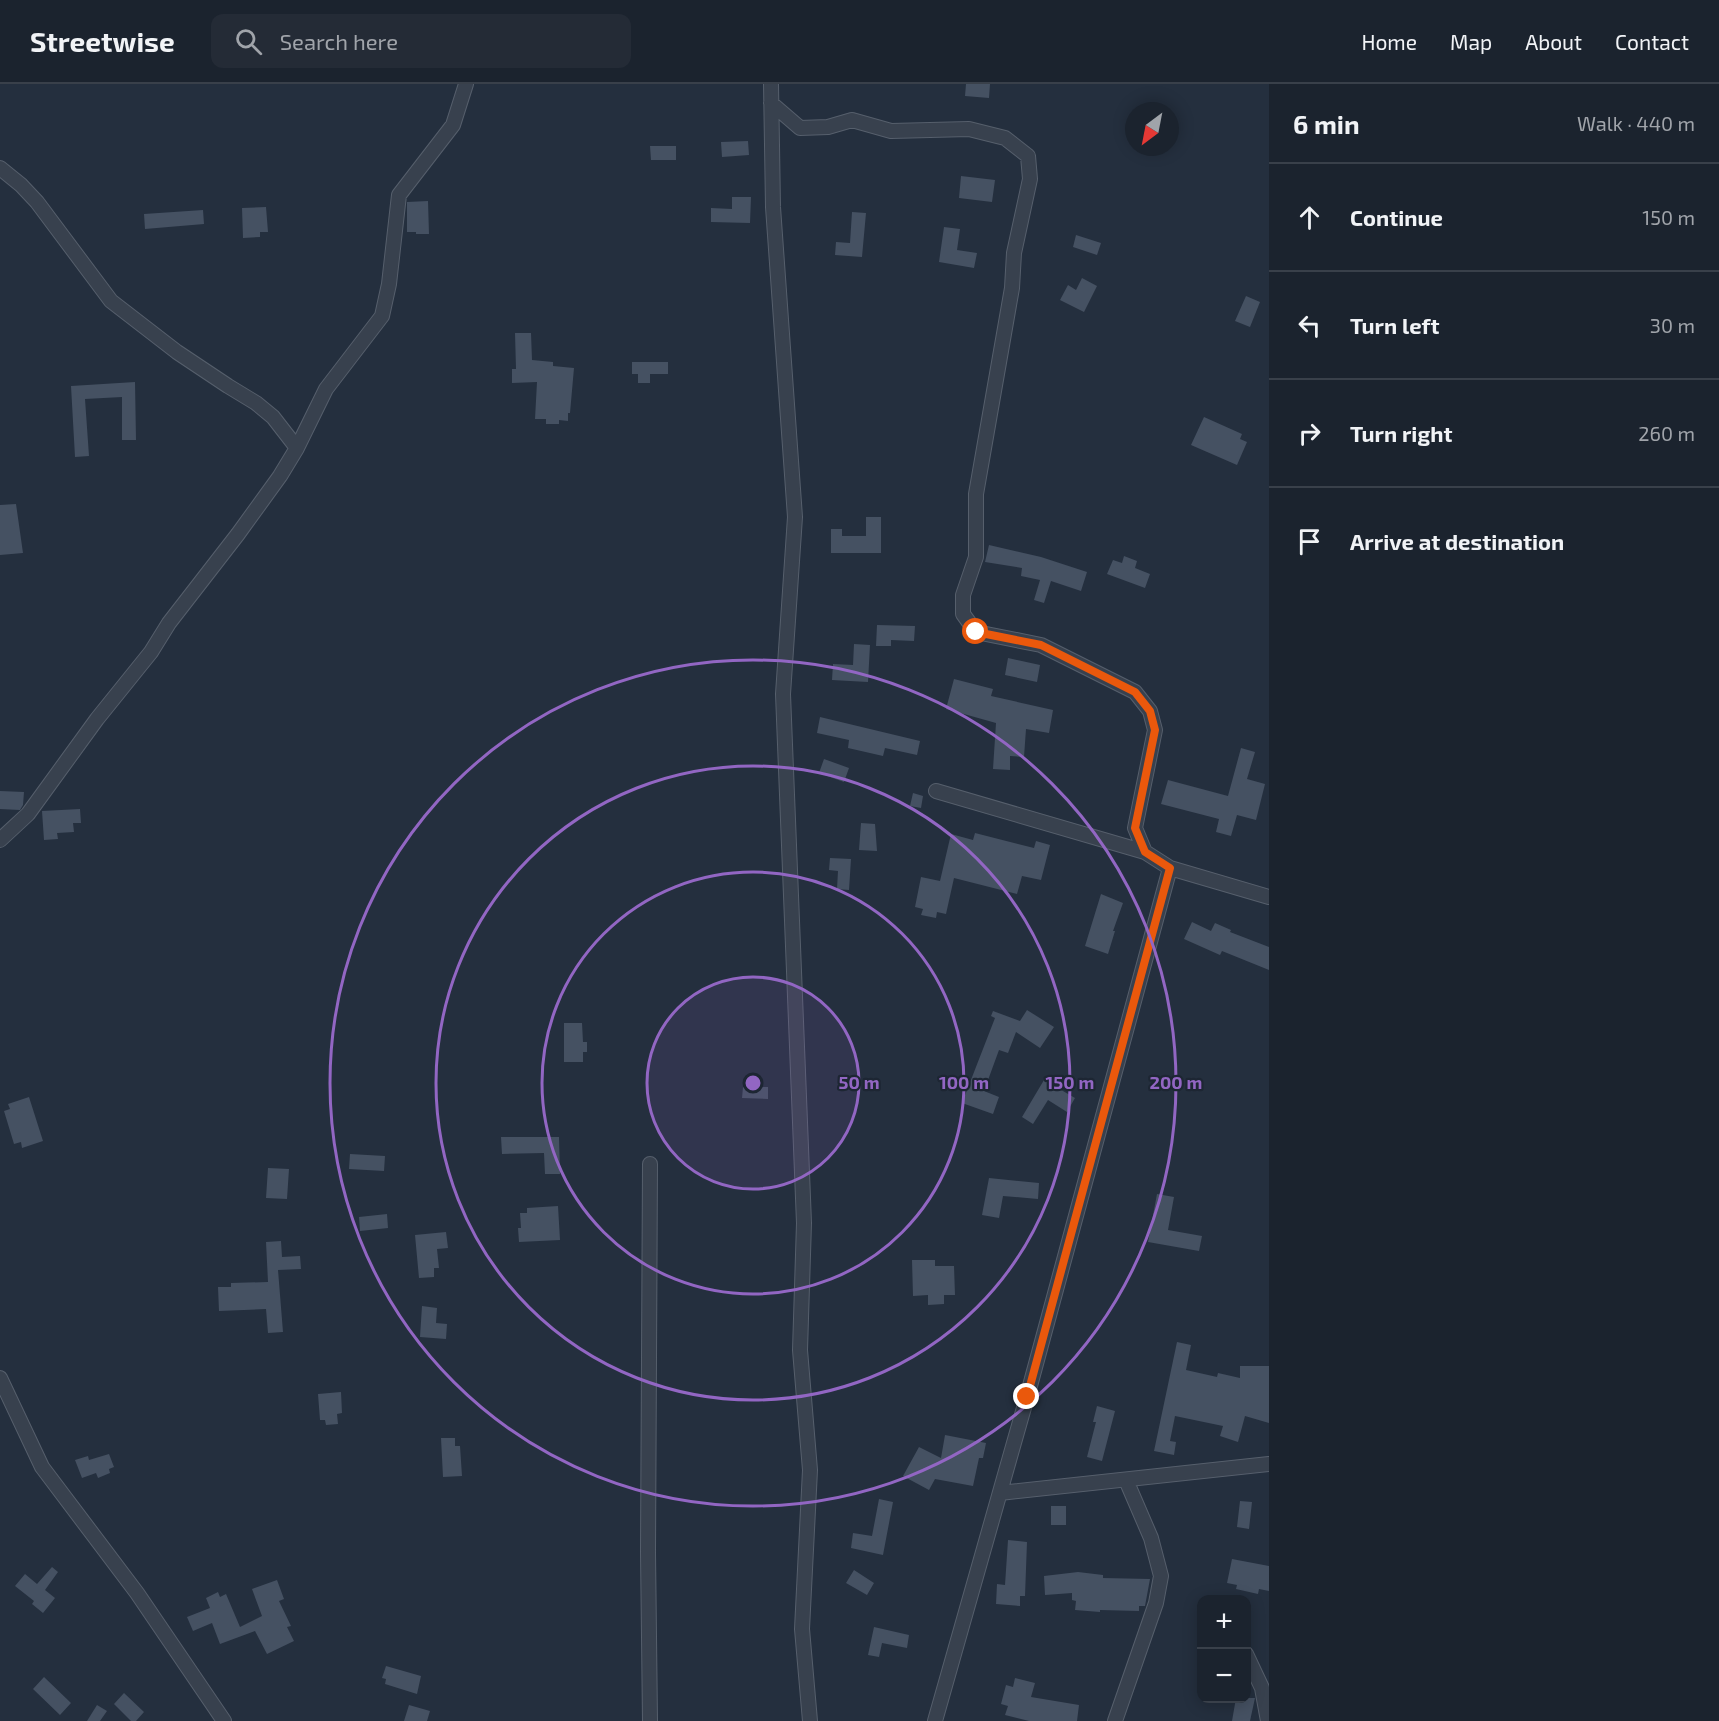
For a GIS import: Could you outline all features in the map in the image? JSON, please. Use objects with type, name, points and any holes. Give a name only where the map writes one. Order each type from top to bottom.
[{"type":"street","points":[[0,840],[28,814],[280,476],[297,448],[326,389],[382,316],[389,284],[399,195],[453,125],[466,84]]},
{"type":"street","points":[[771,84],[773,207],[795,517],[783,694],[804,1223],[800,1350],[810,1470],[802,1629],[810,1721]]},
{"type":"street","points":[[771,103],[800,129],[828,127],[852,120],[891,131],[969,129],[1005,138],[1028,156],[1030,179],[1014,253],[1012,288],[976,494],[976,557],[963,595],[963,614],[976,632],[1041,645],[1135,692],[1150,711],[1155,730],[1135,828],[1145,852]]},
{"type":"street","points":[[0,168],[37,202],[111,301],[177,352],[256,403],[273,417],[297,448]]},
{"type":"street","points":[[936,791],[1145,852],[1170,868],[1269,897]]},
{"type":"street","points":[[935,1721],[1000,1493],[1170,868]]},
{"type":"street","points":[[650,1164],[648,1552],[651,1721]]},
{"type":"street","points":[[0,1378],[42,1467],[137,1593],[224,1721]]},
{"type":"street","points":[[1000,1493],[1269,1464]]},
{"type":"street","points":[[1115,1721],[1156,1602],[1161,1576],[1151,1539],[1126,1480]]},
{"type":"street","points":[[1251,1665],[1262,1688],[1268,1721]]},
{"type":"building","points":[[966,84],[990,84],[989,98],[965,96]]},
{"type":"building","points":[[748,141],[749,155],[722,157],[721,142]]},
{"type":"building","points":[[650,146],[676,146],[676,160],[651,160]]},
{"type":"building","points":[[961,176],[995,180],[992,202],[959,198]]},
{"type":"building","points":[[732,197],[751,197],[750,223],[711,222],[711,208],[732,209]]},
{"type":"building","points":[[428,201],[429,234],[407,232],[407,202]]},
{"type":"building","points":[[266,207],[268,232],[260,232],[260,237],[243,238],[242,208]]},
{"type":"building","points":[[203,210],[204,224],[145,229],[144,214]]},
{"type":"building","points":[[852,212],[866,213],[862,257],[835,255],[836,242],[850,243]]},
{"type":"building","points":[[944,227],[960,229],[957,250],[977,253],[974,268],[939,262]]},
{"type":"building","points":[[1076,235],[1101,243],[1097,255],[1073,247]]},
{"type":"building","points":[[1082,278],[1097,286],[1084,312],[1060,300],[1068,285],[1076,290]]},
{"type":"building","points":[[1246,296],[1260,302],[1250,327],[1235,321]]},
{"type":"building","points":[[515,333],[531,333],[532,360],[553,362],[553,366],[574,368],[568,421],[559,420],[559,424],[546,424],[546,419],[535,419],[537,382],[512,383],[512,369],[516,369]]},
{"type":"building","points":[[632,362],[668,362],[668,374],[650,374],[650,383],[638,383],[638,374],[632,374]]},
{"type":"building","points":[[135,382],[136,440],[122,440],[122,397],[85,399],[89,456],[75,457],[71,386]]},
{"type":"building","points":[[1204,417],[1242,434],[1240,439],[1247,442],[1237,465],[1191,445]]},
{"type":"building","points":[[16,504],[23,553],[0,555],[0,505]]},
{"type":"building","points":[[866,517],[881,517],[881,553],[831,553],[831,529],[842,529],[842,536],[866,536]]},
{"type":"building","points":[[989,545],[1041,557],[1087,572],[1081,591],[1051,581],[1044,603],[1034,600],[1040,580],[1021,576],[1022,568],[985,562]]},
{"type":"building","points":[[1124,556],[1137,561],[1135,568],[1150,574],[1145,588],[1107,574],[1113,560],[1122,563]]},
{"type":"building","points":[[877,625],[915,626],[914,641],[891,640],[891,646],[876,646]]},
{"type":"building","points":[[854,644],[870,645],[868,682],[832,680],[833,664],[853,665]]},
{"type":"building","points":[[1008,658],[1040,665],[1037,682],[1005,675]]},
{"type":"building","points":[[954,679],[993,689],[991,696],[1053,710],[1049,733],[1026,729],[1024,757],[1010,756],[1010,770],[993,769],[996,723],[946,709]]},
{"type":"building","points":[[820,717],[920,741],[917,755],[885,748],[883,756],[848,748],[849,740],[817,733]]},
{"type":"building","points":[[1241,748],[1255,752],[1247,779],[1265,784],[1256,820],[1237,815],[1231,836],[1216,832],[1219,819],[1161,804],[1168,780],[1228,796]]},
{"type":"building","points":[[824,759],[849,768],[844,782],[819,773]]},
{"type":"building","points":[[0,791],[24,792],[23,805],[20,810],[0,809]]},
{"type":"building","points":[[913,793],[923,796],[921,808],[910,806]]},
{"type":"building","points":[[80,809],[81,823],[73,823],[74,832],[57,833],[58,839],[44,840],[42,811]]},
{"type":"building","points":[[861,823],[875,824],[877,851],[859,850]]},
{"type":"building","points":[[975,833],[1034,848],[1036,841],[1050,845],[1041,880],[1022,876],[1017,894],[954,878],[946,914],[937,912],[936,918],[921,915],[923,909],[915,907],[921,877],[940,881],[951,834],[973,840]]},
{"type":"building","points":[[830,858],[851,859],[849,890],[837,889],[838,871],[829,870]]},
{"type":"building","points":[[1101,894],[1123,903],[1108,954],[1085,946]]},
{"type":"building","points":[[1192,922],[1211,931],[1215,923],[1231,930],[1230,932],[1269,947],[1269,970],[1222,951],[1220,955],[1184,939]]},
{"type":"building","points":[[1027,1010],[1054,1027],[1040,1048],[1016,1032],[1008,1053],[999,1050],[984,1091],[999,1097],[993,1114],[962,1103],[995,1018],[991,1016],[993,1011],[1020,1021]]},
{"type":"building","points":[[564,1023],[582,1023],[583,1042],[587,1042],[587,1052],[583,1052],[583,1062],[564,1062]]},
{"type":"building","points":[[1044,1080],[1075,1098],[1067,1112],[1048,1100],[1033,1124],[1022,1117]]},
{"type":"building","points":[[743,1087],[768,1087],[768,1099],[742,1098]]},
{"type":"building","points":[[29,1097],[43,1141],[22,1148],[21,1142],[14,1144],[4,1111],[10,1109],[8,1104]]},
{"type":"building","points":[[501,1137],[559,1137],[560,1174],[545,1174],[544,1153],[502,1154]]},
{"type":"building","points":[[350,1154],[385,1156],[384,1171],[349,1169]]},
{"type":"building","points":[[268,1168],[289,1169],[287,1199],[266,1198]]},
{"type":"building","points":[[989,1178],[1039,1183],[1038,1199],[1003,1196],[999,1218],[982,1215]]},
{"type":"building","points":[[1157,1194],[1174,1197],[1168,1230],[1202,1236],[1199,1251],[1148,1242]]},
{"type":"building","points":[[558,1206],[560,1240],[519,1242],[520,1213],[527,1213],[527,1208]]},
{"type":"building","points":[[387,1214],[388,1228],[360,1231],[359,1217]]},
{"type":"building","points":[[446,1232],[448,1248],[437,1249],[439,1268],[434,1268],[434,1277],[419,1278],[415,1235]]},
{"type":"building","points":[[281,1241],[282,1257],[300,1256],[301,1269],[278,1270],[283,1332],[268,1333],[266,1309],[219,1311],[218,1287],[231,1287],[231,1283],[268,1282],[266,1242]]},
{"type":"building","points":[[912,1260],[935,1260],[935,1266],[954,1266],[955,1295],[944,1295],[944,1304],[928,1305],[928,1295],[913,1296]]},
{"type":"building","points":[[422,1306],[437,1308],[436,1323],[447,1324],[446,1339],[420,1337]]},
{"type":"building","points":[[1177,1342],[1191,1345],[1186,1370],[1217,1377],[1218,1373],[1240,1378],[1240,1366],[1269,1366],[1269,1423],[1245,1416],[1238,1442],[1220,1436],[1223,1426],[1175,1416],[1170,1441],[1176,1442],[1174,1455],[1154,1451]]},
{"type":"building","points":[[341,1392],[342,1413],[337,1414],[338,1424],[326,1425],[325,1420],[320,1420],[318,1394]]},
{"type":"building","points":[[1097,1406],[1115,1411],[1102,1461],[1087,1457],[1096,1422],[1093,1422]]},
{"type":"building","points":[[945,1435],[986,1443],[983,1458],[979,1458],[973,1486],[935,1479],[929,1490],[903,1476],[919,1447],[941,1458]]},
{"type":"building","points":[[441,1438],[455,1438],[455,1446],[460,1446],[462,1476],[443,1477]]},
{"type":"building","points":[[109,1454],[114,1467],[109,1469],[110,1473],[98,1478],[96,1473],[82,1478],[75,1460],[88,1456],[89,1460]]},
{"type":"building","points":[[879,1499],[893,1502],[883,1555],[851,1548],[853,1533],[872,1536]]},
{"type":"building","points":[[1240,1501],[1252,1502],[1249,1529],[1237,1527]]},
{"type":"building","points":[[1051,1506],[1066,1506],[1066,1525],[1051,1525]]},
{"type":"building","points":[[1008,1540],[1027,1542],[1025,1596],[1020,1596],[1020,1606],[996,1604],[997,1584],[1005,1585]]},
{"type":"building","points":[[1232,1559],[1269,1566],[1269,1591],[1259,1589],[1258,1594],[1236,1589],[1237,1585],[1227,1583]]},
{"type":"building","points":[[52,1567],[58,1572],[45,1590],[55,1598],[43,1613],[32,1604],[34,1601],[15,1586],[25,1574],[37,1584]]},
{"type":"building","points":[[854,1570],[874,1583],[867,1595],[846,1583]]},
{"type":"building","points":[[1078,1572],[1103,1575],[1103,1578],[1150,1579],[1145,1606],[1139,1606],[1139,1611],[1075,1610],[1076,1601],[1072,1600],[1072,1593],[1045,1595],[1044,1576]]},
{"type":"building","points":[[277,1580],[284,1599],[279,1601],[291,1626],[287,1627],[294,1641],[267,1654],[255,1631],[220,1644],[212,1623],[193,1631],[187,1617],[210,1608],[206,1598],[218,1592],[220,1597],[226,1594],[240,1627],[262,1616],[252,1589]]},
{"type":"building","points":[[874,1627],[909,1635],[907,1648],[882,1643],[879,1657],[868,1655]]},
{"type":"building","points":[[386,1666],[421,1676],[417,1694],[385,1684],[386,1679],[382,1678]]},
{"type":"building","points":[[44,1677],[71,1703],[60,1715],[33,1689]]},
{"type":"building","points":[[1015,1678],[1035,1683],[1031,1697],[1079,1705],[1077,1721],[1029,1721],[1005,1715],[1008,1706],[1001,1704],[1006,1685],[1013,1687]]},
{"type":"building","points":[[124,1693],[144,1712],[136,1721],[131,1721],[114,1704]]},
{"type":"building","points":[[1251,1698],[1255,1698],[1250,1721],[1232,1721],[1235,1703],[1251,1703]]},
{"type":"building","points":[[97,1705],[107,1711],[100,1721],[87,1721]]},
{"type":"building","points":[[409,1705],[430,1711],[427,1721],[404,1721]]},
{"type":"route","points":[[976,632],[1041,645],[1135,692],[1150,711],[1155,730],[1135,828],[1145,852],[1170,868],[1027,1397]]}]
